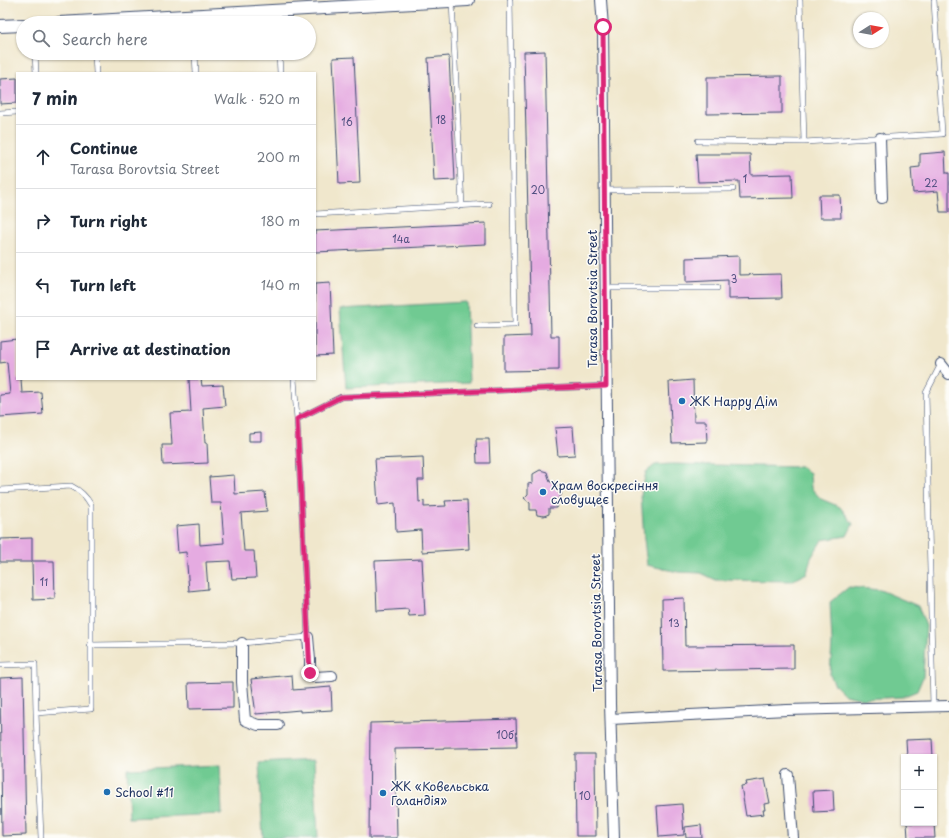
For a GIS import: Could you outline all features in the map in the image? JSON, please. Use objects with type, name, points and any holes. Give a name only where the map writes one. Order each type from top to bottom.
[{"type":"street","points":[[287,16],[468,0]]},
{"type":"street","name":"Tarasa Borovtsia Street","points":[[601,0],[603,27],[606,386],[614,838]]},
{"type":"street","points":[[0,26],[16,25]]},
{"type":"street","points":[[880,138],[882,198]]},
{"type":"street","points":[[941,364],[949,374]]},
{"type":"street","points":[[308,637],[310,673],[315,677],[332,676]]},
{"type":"street","points":[[242,643],[242,682],[245,720],[258,725],[278,726]]},
{"type":"street","points":[[611,719],[787,710],[949,706]]},
{"type":"street","points":[[788,775],[793,838]]},
{"type":"lane","points":[[477,326],[515,325],[510,0]]},
{"type":"lane","points":[[800,0],[804,142]]},
{"type":"lane","points":[[698,141],[804,142],[942,134],[934,0]]},
{"type":"lane","points":[[452,1],[462,206]]},
{"type":"lane","points":[[35,60],[36,72]]},
{"type":"lane","points":[[95,60],[96,72]]},
{"type":"lane","points":[[195,60],[196,72]]},
{"type":"lane","points":[[279,60],[280,72]]},
{"type":"lane","points":[[0,113],[16,112]]},
{"type":"lane","points":[[605,190],[733,189]]},
{"type":"lane","points":[[316,214],[489,204]]},
{"type":"lane","points":[[605,288],[717,288]]},
{"type":"lane","points":[[933,706],[926,393],[941,364]]},
{"type":"lane","points":[[90,645],[242,643],[308,637],[294,380]]},
{"type":"lane","points":[[297,419],[341,397],[606,386]]},
{"type":"lane","points":[[0,490],[71,486],[80,490],[86,496],[91,505],[91,709],[36,713]]},
{"type":"lane","points":[[0,665],[35,664],[41,838]]},
{"type":"green space","points":[[466,302],[469,383],[346,388],[340,309]]},
{"type":"green space","points":[[672,464],[801,467],[810,473],[811,488],[821,499],[840,507],[853,524],[847,536],[822,540],[811,558],[807,573],[791,581],[716,580],[701,573],[678,572],[647,565],[641,495],[646,472],[655,465]]},
{"type":"green space","points":[[849,587],[880,590],[918,606],[926,626],[923,677],[917,691],[902,697],[863,699],[845,695],[835,685],[830,675],[832,643],[830,602]]},
{"type":"green space","points":[[314,760],[318,838],[263,838],[259,763]]},
{"type":"green space","points":[[220,765],[222,814],[129,818],[127,769]]},
{"type":"building","points":[[545,51],[551,336],[559,336],[559,370],[504,371],[504,337],[531,336],[524,52]]},
{"type":"building","points":[[449,56],[455,180],[434,181],[428,58]]},
{"type":"building","points":[[354,57],[360,183],[339,184],[333,58]]},
{"type":"building","points":[[782,76],[782,113],[707,114],[707,77]]},
{"type":"building","points":[[16,78],[16,103],[0,104],[0,79]]},
{"type":"building","points":[[945,152],[946,173],[949,173],[949,212],[940,212],[938,191],[913,193],[911,168],[920,167],[920,154]]},
{"type":"building","points":[[696,154],[750,154],[751,175],[792,174],[793,198],[740,199],[739,181],[698,182]]},
{"type":"building","points":[[819,195],[840,195],[841,218],[820,218]]},
{"type":"building","points":[[486,223],[486,244],[316,252],[316,231]]},
{"type":"building","points":[[739,256],[739,275],[781,274],[782,298],[728,299],[728,280],[686,282],[686,258]]},
{"type":"building","points":[[330,283],[333,355],[316,356],[316,284]]},
{"type":"building","points":[[16,339],[16,380],[21,380],[22,393],[41,392],[43,414],[0,417],[0,395],[10,394],[7,362],[0,363],[0,341]]},
{"type":"building","points":[[189,380],[201,380],[202,386],[223,385],[225,406],[203,408],[208,463],[163,465],[162,445],[172,445],[170,413],[191,412]]},
{"type":"building","name":"ЖК Happy Дім","points":[[693,380],[694,421],[706,421],[707,442],[672,443],[669,382]]},
{"type":"building","points":[[573,427],[575,455],[558,456],[555,428]]},
{"type":"building","points":[[261,432],[261,441],[249,441],[249,433]]},
{"type":"building","points":[[476,439],[489,439],[490,463],[477,463]]},
{"type":"building","points":[[423,457],[424,480],[418,480],[419,502],[424,501],[424,507],[446,506],[445,501],[467,500],[469,549],[422,552],[421,530],[396,532],[395,503],[378,505],[375,459]]},
{"type":"building","name":"Храм воскресіння словущеє","points":[[540,470],[547,472],[550,482],[555,482],[557,491],[562,494],[558,499],[557,508],[549,508],[549,514],[544,516],[537,515],[536,510],[530,510],[530,503],[524,498],[528,494],[528,484],[533,483],[533,474]]},
{"type":"building","points":[[234,475],[235,494],[265,492],[267,511],[241,513],[244,551],[254,551],[256,578],[232,579],[230,561],[206,562],[208,589],[189,591],[186,552],[178,553],[176,526],[199,524],[200,545],[224,543],[221,503],[211,503],[209,477]]},
{"type":"building","points":[[32,538],[32,561],[54,561],[55,599],[33,600],[32,562],[0,562],[0,539]]},
{"type":"building","points":[[422,559],[425,615],[409,616],[408,609],[377,611],[375,561]]},
{"type":"building","points":[[684,598],[685,646],[794,645],[794,669],[663,671],[662,599]]},
{"type":"building","points":[[292,675],[293,690],[331,687],[332,710],[300,712],[300,710],[256,714],[251,679]]},
{"type":"building","points":[[23,677],[26,835],[2,836],[0,678]]},
{"type":"building","points":[[233,682],[233,708],[189,709],[188,683]]},
{"type":"building","name":"ЖК «Ковельська Голандія»","points":[[516,719],[517,747],[395,749],[397,838],[369,838],[370,723]]},
{"type":"building","points":[[932,739],[933,754],[907,754],[906,740]]},
{"type":"building","points":[[575,754],[595,754],[596,836],[576,836]]},
{"type":"building","points":[[765,779],[770,803],[764,804],[764,814],[746,816],[741,786],[747,785],[746,782]]},
{"type":"building","points":[[833,790],[834,811],[814,812],[813,791]]},
{"type":"building","points":[[682,804],[684,835],[659,837],[657,806]]},
{"type":"building","points":[[701,825],[702,838],[686,838],[685,827]]},
{"type":"building","points":[[907,826],[934,826],[935,838],[908,838]]},
{"type":"place","name":"ЖК Happy Дім","points":[[682,401]]},
{"type":"place","name":"Храм воскресіння словущеє","points":[[543,492]]},
{"type":"place","name":"School #11","points":[[107,792]]},
{"type":"place","name":"ЖК «Ковельська Голандія»","points":[[383,793]]},
{"type":"route","points":[[310,673],[297,419],[341,397],[606,386],[603,27]]}]
